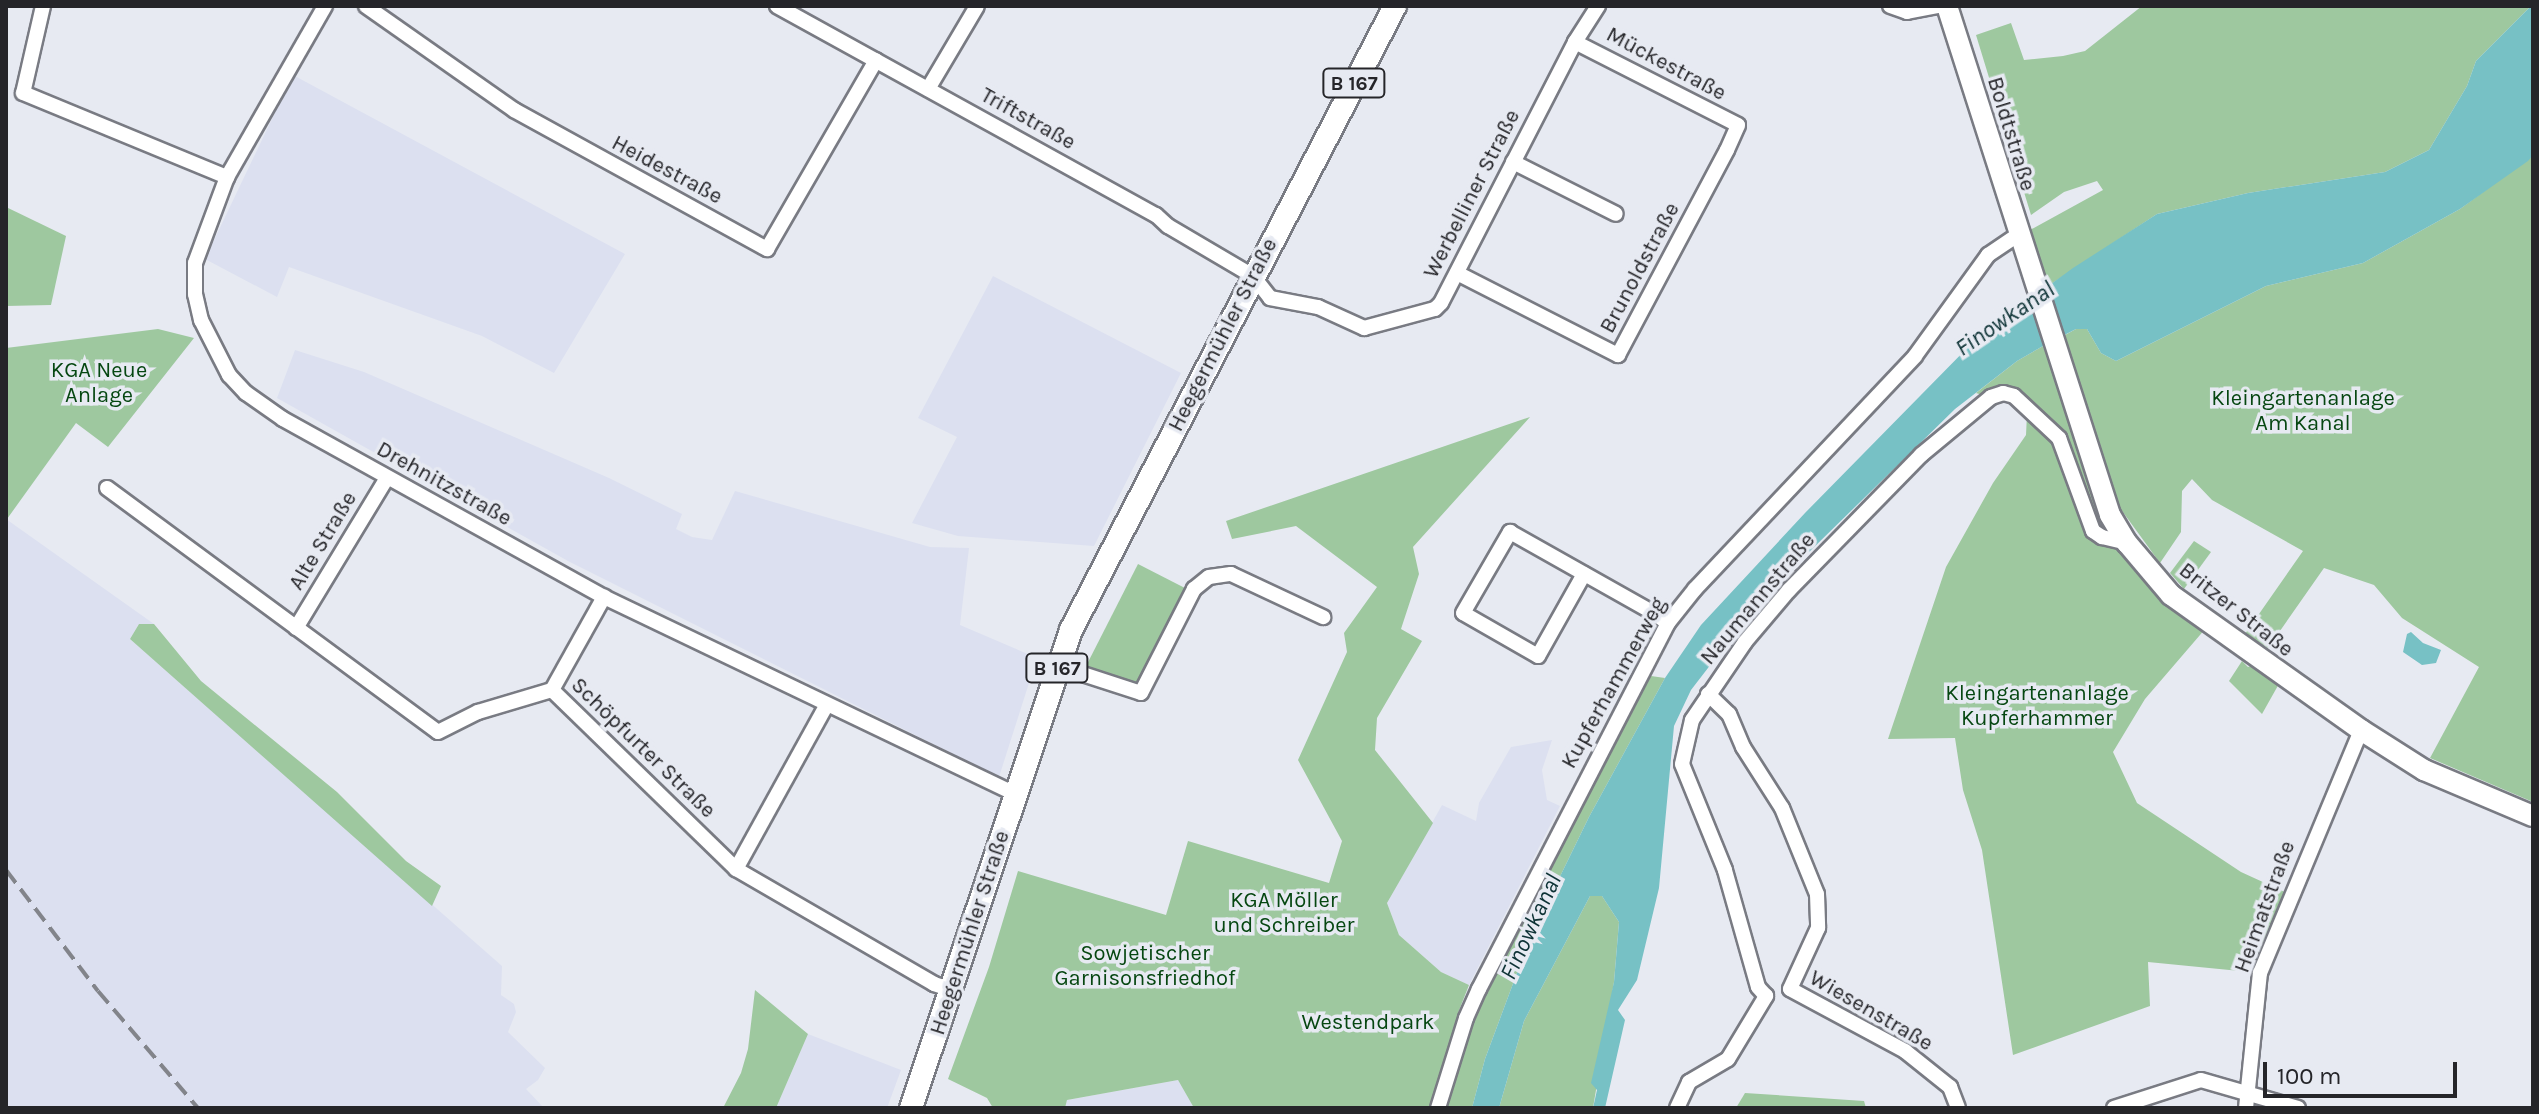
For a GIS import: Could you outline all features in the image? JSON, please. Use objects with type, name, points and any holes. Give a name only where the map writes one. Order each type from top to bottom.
[{"type":"main road","name":"Heegermühler Straße","points":[[911,1108],[1071,630],[1395,6]]},
{"type":"main road","name":"Boldtstraße","points":[[1947,6],[2032,275]]},
{"type":"main road","name":"Britzer Straße","points":[[2032,275],[2110,515],[2127,543],[2171,595],[2361,730],[2424,770],[2533,816]]},
{"type":"street","points":[[43,6],[23,93],[227,177]]},
{"type":"street","name":"Drehnitzstraße","points":[[325,6],[227,177],[195,263],[195,294],[215,350],[229,375],[246,393],[283,419],[604,597],[1015,794]]},
{"type":"street","name":"Heidestraße","points":[[366,6],[514,110],[767,249],[876,60]]},
{"type":"street","name":"Triftstraße","points":[[777,6],[1154,214],[1168,226],[1253,276]]},
{"type":"street","points":[[928,89],[977,6]]},
{"type":"street","name":"Werbelliner Straße","points":[[1253,276],[1270,298],[1318,307],[1364,328],[1435,309],[1457,273],[1575,42],[1598,6]]},
{"type":"street","points":[[1890,6],[1907,12],[1938,6]]},
{"type":"street","name":"Mückestraße","points":[[1575,42],[1738,125]]},
{"type":"street","name":"Brunoldstraße","points":[[1457,273],[1618,355],[1738,125]]},
{"type":"street","points":[[1513,162],[1616,214]]},
{"type":"street","name":"Kupferhammerweg","points":[[1438,1108],[1466,1018],[1479,989],[1668,623],[1695,589],[1915,356],[1988,255],[2018,235]]},
{"type":"street","name":"Naumannstraße","points":[[1766,996],[1758,987],[1725,870],[1682,764],[1692,720],[1745,642],[1789,590],[1921,455],[1991,397],[2003,393],[2014,396],[2059,438],[2093,531],[2102,537],[2127,543]]},
{"type":"street","name":"Alte Straße","points":[[296,628],[387,478]]},
{"type":"street","name":"Schöpfurter Straße","points":[[107,488],[438,732],[478,712],[552,690],[736,869],[934,984],[952,990]]},
{"type":"street","points":[[1584,574],[1538,656],[1463,613],[1510,532],[1584,574],[1668,623]]},
{"type":"street","points":[[1058,666],[1141,693],[1194,589],[1209,577],[1231,574],[1323,617]]},
{"type":"street","points":[[552,690],[604,597]]},
{"type":"street","name":"Wiesenstraße","points":[[1708,694],[1729,714],[1743,747],[1782,808],[1817,894],[1818,928],[1790,989]]},
{"type":"street","points":[[736,869],[826,706]]},
{"type":"street","name":"Heimatstraße","points":[[2246,1101],[2260,973],[2361,730]]},
{"type":"street","name":"Wiesenstraße","points":[[1766,996],[1790,989],[1905,1051],[1950,1087],[1958,1108]]},
{"type":"street","points":[[1677,1108],[1689,1082],[1728,1059],[1766,996]]},
{"type":"street","points":[[2114,1108],[2201,1080],[2246,1101],[2298,1108]]},
{"type":"shaded area","points":[[293,75],[625,254],[554,373],[482,336],[289,267],[277,297],[205,259]]},
{"type":"shaded area","points":[[993,276],[1181,373],[1094,546],[958,536],[912,523],[957,437],[918,418]]},
{"type":"shaded area","points":[[295,350],[364,372],[609,478],[682,514],[676,529],[692,537],[712,540],[735,491],[930,547],[969,548],[960,625],[1037,658],[999,777],[568,561],[277,398]]},
{"type":"shaded area","points":[[6,519],[154,624],[139,624],[130,639],[502,966],[501,995],[514,1004],[516,1012],[508,1032],[545,1068],[538,1080],[526,1089],[544,1108],[6,1108]]},
{"type":"shaded area","points":[[1552,740],[1542,770],[1547,800],[1560,806],[1469,985],[1441,972],[1399,935],[1387,903],[1442,805],[1476,821],[1479,803],[1511,747]]},
{"type":"shaded area","points":[[808,1034],[901,1070],[887,1108],[776,1108]]},
{"type":"shaded area","points":[[1178,1080],[1194,1108],[1065,1108],[1067,1100]]},
{"type":"green space","points":[[2142,6],[2531,6],[2476,61],[2467,86],[2429,150],[2385,172],[2248,193],[2157,214],[2048,286],[2030,230],[2103,190],[2097,181],[2064,192],[2031,215],[1976,35],[2011,23],[2024,60],[2063,56],[2085,51]]},
{"type":"green space","name":"Kleingartenanlage Am Kanal","points":[[2533,155],[2533,802],[2430,758],[2479,667],[2402,618],[2374,585],[2324,568],[2268,648],[2245,634],[2303,551],[2212,500],[2192,479],[2182,491],[2181,532],[2160,563],[2117,504],[2065,335],[2076,329],[2087,329],[2101,353],[2116,361],[2266,286],[2363,263],[2460,209]]},
{"type":"green space","points":[[6,207],[66,236],[51,305],[6,306]]},
{"type":"green space","name":"KGA Neue Anlage","points":[[158,329],[194,338],[108,447],[76,423],[7,519],[6,348]]},
{"type":"green space","name":"Kleingartenanlage Kupferhammer","points":[[2043,346],[2105,514],[2206,628],[2145,699],[2113,752],[2137,803],[2241,872],[2291,895],[2260,973],[2148,962],[2150,1006],[2013,1055],[1982,850],[1963,790],[1955,738],[1888,739],[1946,567],[1993,483],[2026,435],[2027,414],[2013,405],[1976,393],[2017,361]]},
{"type":"green space","points":[[1530,417],[1413,547],[1419,574],[1401,629],[1422,641],[1377,718],[1375,750],[1433,823],[1387,903],[1399,935],[1441,972],[1469,985],[1458,1013],[1465,1018],[1632,689],[1651,676],[1665,678],[1589,817],[1530,938],[1485,1059],[1472,1108],[1194,1108],[1178,1080],[1067,1100],[1065,1108],[993,1108],[987,1098],[948,1079],[989,967],[1018,871],[1166,915],[1188,841],[1329,883],[1342,841],[1298,760],[1347,652],[1344,633],[1377,587],[1296,526],[1232,539],[1226,521]]},
{"type":"green space","points":[[2194,541],[2211,552],[2184,589],[2170,573]]},
{"type":"green space","points":[[1138,564],[1189,590],[1134,697],[1084,671]]},
{"type":"green space","points":[[139,624],[154,624],[201,681],[337,792],[406,861],[441,886],[432,906],[130,639]]},
{"type":"green space","points":[[2242,661],[2248,667],[2256,664],[2280,682],[2262,714],[2229,681]]},
{"type":"green space","points":[[1590,896],[1602,896],[1619,922],[1614,982],[1593,1108],[1499,1108],[1524,1021]]},
{"type":"green space","points":[[755,990],[808,1034],[776,1108],[723,1108],[741,1073],[748,1049]]},
{"type":"green space","points":[[1745,1093],[1864,1101],[1866,1108],[1736,1108]]},
{"type":"water","name":"Finowkanal","points":[[2531,6],[2533,155],[2528,161],[2460,209],[2363,263],[2266,286],[2116,361],[2101,353],[2087,329],[2076,329],[2043,346],[2017,361],[1955,409],[1808,553],[1735,633],[1691,690],[1674,726],[1659,888],[1637,980],[1618,1010],[1625,1020],[1605,1108],[1593,1108],[1597,1090],[1591,1083],[1614,982],[1619,922],[1602,896],[1590,896],[1524,1021],[1499,1108],[1472,1108],[1485,1059],[1530,938],[1589,817],[1665,678],[1701,625],[1805,513],[1978,337],[2073,268],[2157,214],[2248,193],[2385,172],[2429,150],[2467,86],[2476,61]]},
{"type":"water","points":[[2411,632],[2423,643],[2441,650],[2436,663],[2422,665],[2403,652],[2407,634]]},
{"type":"railway","points":[[6,870],[98,991],[198,1108]]},
{"type":"park label","name":"KGA Möller und Schreiber","points":[[1284,912]]},
{"type":"park label","name":"Sowjetischer Garnisonsfriedhof","points":[[1145,966]]},
{"type":"park label","name":"Westendpark","points":[[1368,1023]]}]
